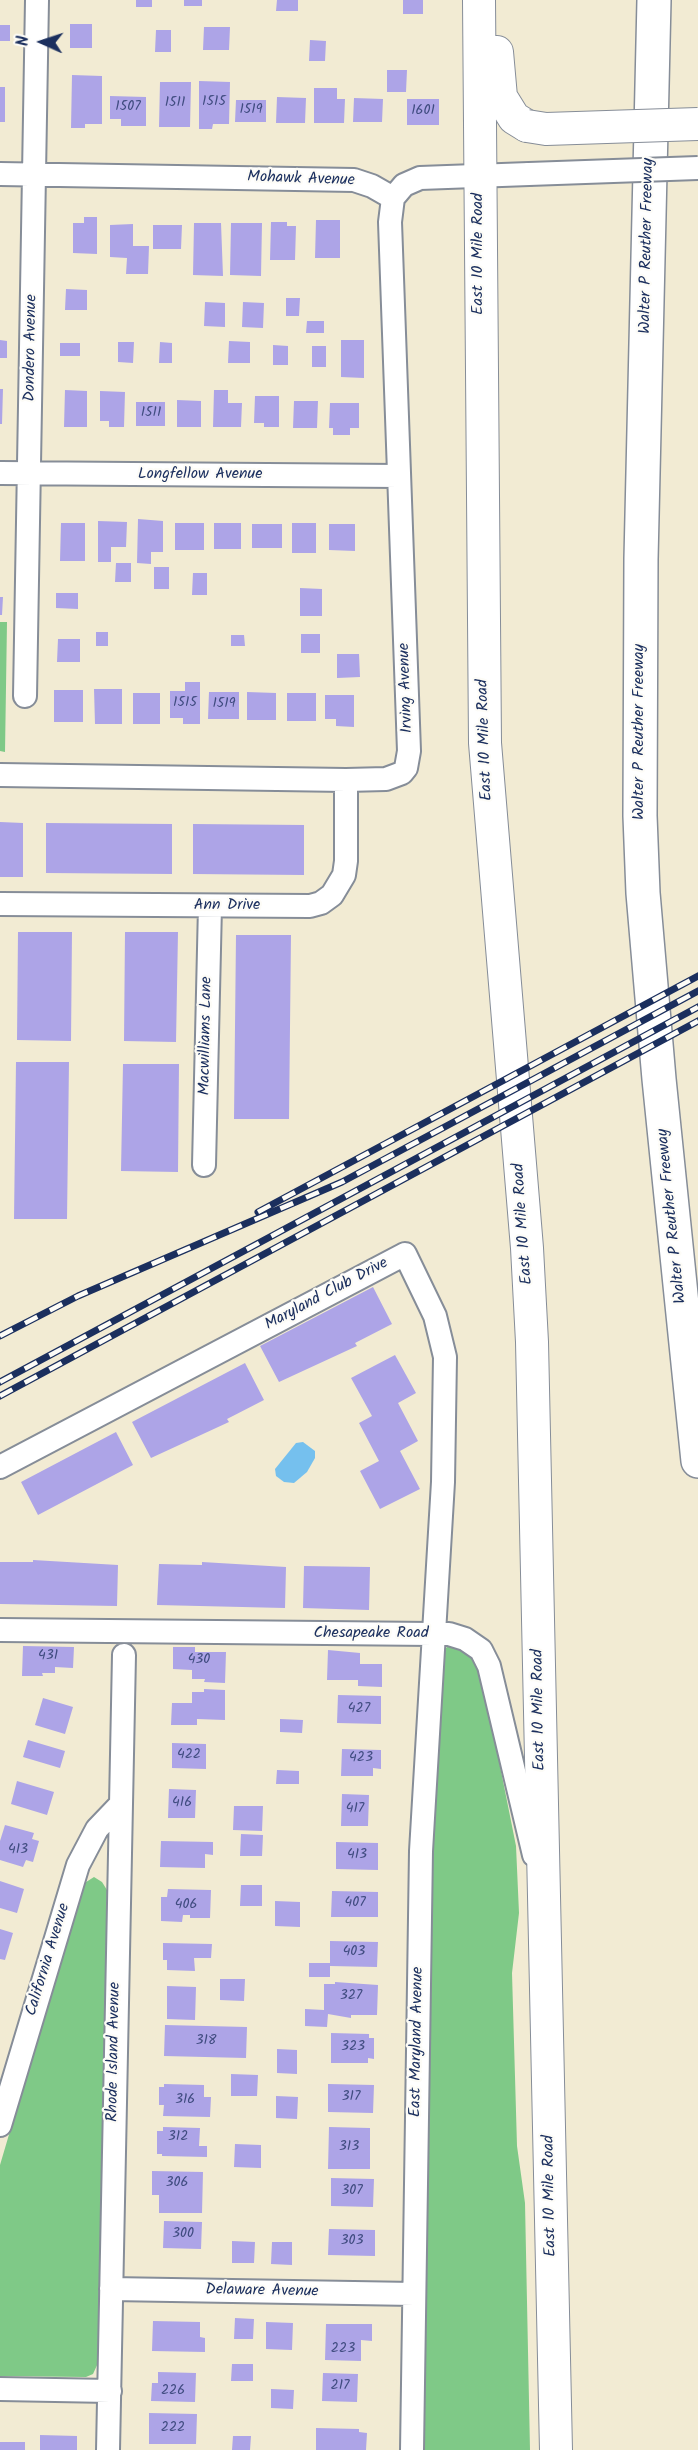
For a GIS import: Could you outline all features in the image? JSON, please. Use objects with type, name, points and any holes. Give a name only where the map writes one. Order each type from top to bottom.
[{"type":"highway","name":"Walter P Reuther Freeway","points":[[654,0],[641,547],[640,827],[643,893],[658,1068],[698,1461]]},
{"type":"main road","name":"East 10 Mile Road","points":[[479,0],[485,743],[527,1248],[532,1342],[556,2450]]},
{"type":"main road","points":[[495,0],[498,87],[508,111],[519,122],[527,126],[546,129],[698,124]]},
{"type":"street","name":"Dondero Avenue","points":[[25,696],[31,474],[38,0]]},
{"type":"street","points":[[393,198],[404,185],[420,178],[698,168]]},
{"type":"street","name":"Mohawk Avenue","points":[[0,174],[354,180],[372,186],[393,198]]},
{"type":"street","name":"Irving Avenue","points":[[0,775],[346,780],[386,779],[402,773],[409,761],[390,222],[393,198]]},
{"type":"street","name":"Longfellow Avenue","points":[[0,474],[399,476]]},
{"type":"street","name":"Ann Drive","points":[[0,904],[310,906],[332,895],[344,875],[346,780]]},
{"type":"street","name":"Macwilliams Lane","points":[[204,1165],[210,906]]},
{"type":"street","name":"Maryland Club Drive","points":[[0,1467],[405,1254],[435,1316],[445,1357],[443,1482],[433,1634]]},
{"type":"street","name":"Chesapeake Road","points":[[0,1630],[433,1634],[465,1639],[476,1645],[486,1656],[544,1899]]},
{"type":"street","name":"East Maryland Avenue","points":[[412,2450],[421,1851],[433,1634]]},
{"type":"street","name":"Rhode Island Avenue","points":[[108,2450],[124,1655]]},
{"type":"street","name":"California Avenue","points":[[0,2125],[78,1865],[97,1829],[120,1806]]},
{"type":"street","name":"Delaware Avenue","points":[[111,2289],[414,2294]]},
{"type":"street","points":[[0,2389],[110,2391]]},
{"type":"green space","points":[[0,622],[7,622],[5,752],[0,751]]},
{"type":"green space","points":[[449,1646],[462,1649],[474,1658],[481,1671],[516,1846],[519,1913],[512,1973],[517,2146],[525,2203],[530,2450],[422,2450],[431,1872],[444,1649]]},
{"type":"green space","points":[[94,1877],[102,1882],[107,1890],[98,2363],[93,2374],[86,2377],[0,2376],[0,2165],[83,1884]]},
{"type":"water","points":[[303,1442],[315,1451],[315,1458],[307,1472],[294,1483],[284,1482],[276,1476],[275,1469],[296,1443]]},
{"type":"building","points":[[136,0],[152,0],[152,7],[136,7]]},
{"type":"building","points":[[184,0],[202,0],[202,6],[184,6]]},
{"type":"building","points":[[277,0],[298,0],[298,11],[276,11]]},
{"type":"building","points":[[403,0],[423,0],[423,14],[403,14]]},
{"type":"building","points":[[70,24],[92,24],[92,48],[70,48]]},
{"type":"building","points":[[0,25],[10,25],[10,41],[0,41]]},
{"type":"building","points":[[204,27],[230,27],[229,50],[203,50]]},
{"type":"building","points":[[156,30],[171,30],[171,52],[155,52]]},
{"type":"building","points":[[310,40],[326,41],[325,61],[309,61]]},
{"type":"building","points":[[387,70],[407,70],[406,92],[387,92]]},
{"type":"building","points":[[72,75],[102,76],[102,124],[85,124],[85,128],[71,128]]},
{"type":"building","points":[[199,81],[230,82],[229,124],[213,124],[212,129],[199,129]]},
{"type":"building","points":[[160,82],[191,82],[190,127],[159,127]]},
{"type":"building","points":[[0,87],[5,87],[5,122],[0,122]]},
{"type":"building","points":[[314,88],[337,88],[337,99],[345,99],[344,123],[314,123]]},
{"type":"building","points":[[110,96],[146,97],[146,126],[121,126],[121,119],[110,119]]},
{"type":"building","points":[[277,97],[306,98],[305,123],[276,123]]},
{"type":"building","points":[[354,98],[383,99],[382,122],[353,122]]},
{"type":"building","points":[[407,99],[439,99],[439,125],[407,125]]},
{"type":"building","points":[[236,100],[266,100],[266,122],[235,122]]},
{"type":"building","points":[[84,217],[97,217],[97,254],[73,253],[73,223],[84,223]]},
{"type":"building","points":[[316,220],[340,220],[340,258],[315,258]]},
{"type":"building","points":[[271,222],[287,222],[287,226],[296,226],[295,260],[270,260]]},
{"type":"building","points":[[194,223],[221,223],[223,276],[193,275]]},
{"type":"building","points":[[231,223],[262,223],[261,276],[230,275]]},
{"type":"building","points":[[133,224],[133,246],[149,246],[148,274],[126,274],[127,258],[110,257],[110,225]]},
{"type":"building","points":[[153,225],[182,225],[181,249],[153,249]]},
{"type":"building","points":[[66,289],[87,290],[87,310],[65,310]]},
{"type":"building","points":[[286,298],[300,298],[299,316],[286,316]]},
{"type":"building","points":[[205,302],[225,303],[225,327],[204,326]]},
{"type":"building","points":[[243,302],[264,303],[263,328],[242,327]]},
{"type":"building","points":[[307,321],[324,321],[324,333],[306,333]]},
{"type":"building","points":[[0,340],[7,341],[7,358],[0,358]]},
{"type":"building","points":[[341,340],[364,340],[364,378],[341,377]]},
{"type":"building","points":[[229,341],[250,342],[250,363],[228,363]]},
{"type":"building","points":[[118,342],[134,342],[133,363],[118,362]]},
{"type":"building","points":[[160,342],[172,343],[172,363],[159,363]]},
{"type":"building","points":[[60,343],[80,343],[80,356],[60,356]]},
{"type":"building","points":[[273,345],[288,346],[288,365],[273,365]]},
{"type":"building","points":[[312,346],[326,346],[326,367],[312,367]]},
{"type":"building","points":[[0,389],[3,389],[2,424],[0,424]]},
{"type":"building","points":[[65,390],[87,391],[87,427],[64,427]]},
{"type":"building","points":[[214,390],[228,390],[228,403],[242,403],[241,427],[213,427]]},
{"type":"building","points":[[100,391],[125,392],[124,427],[109,427],[109,421],[100,421]]},
{"type":"building","points":[[255,396],[279,396],[279,427],[264,427],[264,423],[254,423]]},
{"type":"building","points":[[177,400],[201,401],[201,427],[177,427]]},
{"type":"building","points":[[294,401],[318,401],[317,428],[293,428]]},
{"type":"building","points":[[136,402],[165,402],[165,426],[136,426]]},
{"type":"building","points":[[330,403],[359,403],[359,428],[350,428],[350,435],[333,435],[333,428],[329,428]]},
{"type":"building","points":[[138,519],[163,521],[163,552],[151,552],[151,564],[137,563]]},
{"type":"building","points":[[98,521],[127,522],[126,547],[111,547],[111,562],[98,562]]},
{"type":"building","points":[[61,523],[85,523],[85,561],[60,561]]},
{"type":"building","points":[[175,523],[204,523],[204,550],[175,550]]},
{"type":"building","points":[[214,523],[241,523],[241,549],[214,549]]},
{"type":"building","points":[[292,523],[316,523],[316,553],[292,553]]},
{"type":"building","points":[[252,524],[282,524],[282,548],[252,548]]},
{"type":"building","points":[[329,524],[355,524],[355,551],[329,550]]},
{"type":"building","points":[[116,563],[131,563],[131,582],[115,582]]},
{"type":"building","points":[[154,567],[169,567],[169,589],[154,589]]},
{"type":"building","points":[[193,573],[207,573],[207,595],[192,595]]},
{"type":"building","points":[[300,588],[322,589],[322,616],[300,616]]},
{"type":"building","points":[[56,593],[78,593],[78,609],[56,608]]},
{"type":"building","points":[[0,597],[3,597],[2,615],[0,615]]},
{"type":"building","points":[[96,632],[108,632],[108,646],[96,646]]},
{"type":"building","points":[[301,634],[320,634],[320,653],[301,653]]},
{"type":"building","points":[[231,635],[244,635],[245,646],[231,646]]},
{"type":"building","points":[[58,639],[80,639],[80,662],[57,662]]},
{"type":"building","points":[[337,654],[359,654],[360,677],[337,678]]},
{"type":"building","points":[[185,682],[200,682],[200,724],[183,724],[183,718],[170,718],[170,691],[185,691]]},
{"type":"building","points":[[94,689],[122,689],[122,724],[95,724]]},
{"type":"building","points":[[54,690],[83,690],[83,722],[54,722]]},
{"type":"building","points":[[209,692],[239,692],[239,719],[208,719]]},
{"type":"building","points":[[247,692],[276,693],[276,720],[247,720]]},
{"type":"building","points":[[133,693],[160,693],[160,724],[133,724]]},
{"type":"building","points":[[287,693],[316,693],[316,721],[287,721]]},
{"type":"building","points":[[325,695],[354,695],[354,727],[336,726],[336,719],[325,719]]},
{"type":"building","points":[[0,822],[23,823],[23,877],[0,877]]},
{"type":"building","points":[[46,823],[172,824],[172,874],[46,873]]},
{"type":"building","points":[[193,824],[304,825],[304,875],[193,874]]},
{"type":"building","points":[[18,932],[72,932],[71,1041],[17,1040]]},
{"type":"building","points":[[125,932],[178,932],[176,1042],[124,1041]]},
{"type":"building","points":[[236,935],[291,935],[289,1119],[234,1119]]},
{"type":"building","points":[[16,1062],[69,1062],[67,1219],[14,1219]]},
{"type":"building","points":[[123,1064],[179,1064],[178,1172],[121,1171]]},
{"type":"building","points":[[373,1287],[392,1324],[355,1343],[357,1346],[279,1382],[260,1346]]},
{"type":"building","points":[[395,1355],[416,1393],[398,1403],[418,1441],[400,1451],[420,1489],[380,1509],[360,1471],[379,1461],[359,1423],[372,1416],[351,1378]]},
{"type":"building","points":[[245,1363],[264,1400],[227,1419],[229,1422],[151,1458],[132,1422]]},
{"type":"building","points":[[116,1432],[133,1465],[38,1515],[21,1482]]},
{"type":"building","points":[[33,1560],[118,1565],[117,1606],[0,1604],[0,1562],[33,1562]]},
{"type":"building","points":[[202,1562],[286,1567],[285,1608],[157,1605],[159,1564],[202,1565]]},
{"type":"building","points":[[304,1566],[370,1567],[369,1610],[303,1608]]},
{"type":"building","points":[[23,1646],[74,1647],[73,1668],[55,1667],[55,1673],[42,1673],[43,1676],[22,1676]]},
{"type":"building","points":[[173,1647],[195,1647],[195,1652],[226,1652],[225,1683],[192,1679],[192,1670],[173,1669]]},
{"type":"building","points":[[328,1650],[360,1653],[360,1664],[382,1664],[382,1687],[358,1686],[358,1680],[327,1680]]},
{"type":"building","points":[[204,1689],[225,1690],[225,1720],[197,1719],[197,1725],[171,1725],[172,1703],[192,1703],[192,1692],[204,1692]]},
{"type":"building","points":[[338,1695],[381,1696],[381,1724],[337,1723]]},
{"type":"building","points":[[43,1698],[73,1707],[65,1734],[35,1725]]},
{"type":"building","points":[[280,1719],[303,1720],[302,1733],[280,1732]]},
{"type":"building","points":[[28,1740],[65,1751],[60,1768],[23,1757]]},
{"type":"building","points":[[172,1743],[206,1744],[206,1769],[172,1768]]},
{"type":"building","points":[[342,1749],[381,1750],[381,1769],[373,1768],[373,1776],[341,1776]]},
{"type":"building","points":[[277,1770],[299,1771],[299,1784],[276,1784]]},
{"type":"building","points":[[17,1781],[54,1792],[47,1815],[11,1804]]},
{"type":"building","points":[[169,1789],[196,1790],[195,1818],[168,1818]]},
{"type":"building","points":[[342,1794],[369,1795],[368,1826],[341,1826]]},
{"type":"building","points":[[234,1806],[263,1806],[262,1831],[233,1830]]},
{"type":"building","points":[[5,1825],[34,1833],[32,1839],[39,1841],[33,1862],[26,1860],[23,1867],[0,1860],[0,1841]]},
{"type":"building","points":[[241,1834],[263,1835],[262,1856],[240,1856]]},
{"type":"building","points":[[161,1841],[213,1842],[213,1855],[205,1854],[205,1868],[160,1867]]},
{"type":"building","points":[[336,1842],[378,1843],[378,1870],[336,1869]]},
{"type":"building","points":[[0,1881],[24,1889],[17,1913],[0,1908]]},
{"type":"building","points":[[241,1885],[262,1885],[262,1906],[240,1906]]},
{"type":"building","points":[[168,1889],[211,1890],[210,1918],[190,1918],[190,1915],[183,1915],[182,1922],[161,1921],[161,1897],[167,1897]]},
{"type":"building","points":[[332,1891],[378,1892],[378,1917],[331,1917]]},
{"type":"building","points":[[275,1901],[300,1902],[300,1927],[275,1926]]},
{"type":"building","points":[[0,1929],[13,1933],[5,1960],[0,1959]]},
{"type":"building","points":[[330,1941],[378,1942],[377,1967],[330,1966],[330,1977],[309,1977],[309,1963],[330,1963]]},
{"type":"building","points":[[163,1943],[212,1944],[211,1958],[194,1958],[195,1971],[167,1970],[167,1960],[163,1960]]},
{"type":"building","points":[[220,1979],[245,1979],[244,2001],[220,2000]]},
{"type":"building","points":[[335,1982],[378,1985],[377,2015],[351,2015],[351,2018],[328,2014],[327,2027],[305,2026],[305,2009],[324,2010],[324,1984],[335,1984]]},
{"type":"building","points":[[167,1986],[196,1987],[195,2020],[167,2019]]},
{"type":"building","points":[[165,2025],[247,2027],[246,2058],[164,2056]]},
{"type":"building","points":[[331,2033],[369,2034],[369,2038],[374,2038],[374,2059],[368,2058],[368,2063],[331,2063]]},
{"type":"building","points":[[277,2049],[297,2050],[297,2074],[277,2073]]},
{"type":"building","points":[[231,2074],[258,2075],[257,2096],[231,2096]]},
{"type":"building","points":[[164,2084],[204,2085],[204,2097],[211,2097],[210,2117],[163,2116],[164,2105],[159,2105],[159,2087],[164,2087]]},
{"type":"building","points":[[328,2084],[374,2085],[373,2113],[328,2112]]},
{"type":"building","points":[[276,2096],[298,2097],[297,2119],[276,2118]]},
{"type":"building","points":[[163,2127],[200,2128],[199,2146],[207,2146],[207,2157],[157,2154],[157,2131],[163,2131]]},
{"type":"building","points":[[329,2127],[370,2128],[370,2169],[328,2169]]},
{"type":"building","points":[[235,2144],[261,2145],[261,2168],[234,2167]]},
{"type":"building","points":[[152,2171],[203,2172],[202,2213],[159,2213],[159,2195],[152,2195]]},
{"type":"building","points":[[331,2178],[374,2179],[373,2207],[331,2206]]},
{"type":"building","points":[[164,2221],[202,2222],[201,2249],[163,2248]]},
{"type":"building","points":[[329,2229],[375,2230],[375,2256],[328,2255]]},
{"type":"building","points":[[232,2241],[255,2242],[254,2263],[232,2263]]},
{"type":"building","points":[[272,2242],[292,2242],[292,2265],[271,2264]]},
{"type":"building","points":[[235,2318],[254,2319],[253,2339],[234,2339]]},
{"type":"building","points":[[153,2321],[200,2322],[200,2337],[205,2338],[205,2352],[152,2351]]},
{"type":"building","points":[[266,2322],[293,2323],[292,2350],[266,2349]]},
{"type":"building","points":[[326,2324],[372,2324],[372,2341],[361,2340],[361,2361],[325,2360]]},
{"type":"building","points":[[232,2364],[253,2364],[253,2381],[231,2381]]},
{"type":"building","points":[[158,2372],[196,2373],[195,2402],[151,2401],[152,2383],[158,2383]]},
{"type":"building","points":[[323,2373],[358,2374],[357,2402],[322,2401]]},
{"type":"building","points":[[271,2389],[294,2390],[293,2409],[271,2408]]},
{"type":"building","points":[[149,2413],[197,2414],[196,2444],[149,2444]]},
{"type":"building","points":[[316,2428],[359,2429],[359,2432],[367,2433],[366,2450],[316,2450]]},
{"type":"building","points":[[40,2435],[77,2436],[77,2450],[40,2450]]},
{"type":"building","points":[[233,2436],[251,2436],[250,2450],[232,2450]]},
{"type":"building","points":[[0,2442],[25,2442],[25,2450],[0,2450]]},
{"type":"railway","points":[[258,1212],[698,976]]},
{"type":"railway","points":[[0,1336],[78,1296],[342,1182],[698,991]]},
{"type":"railway","points":[[0,1382],[698,1007]]},
{"type":"railway","points":[[0,1396],[698,1021]]}]
